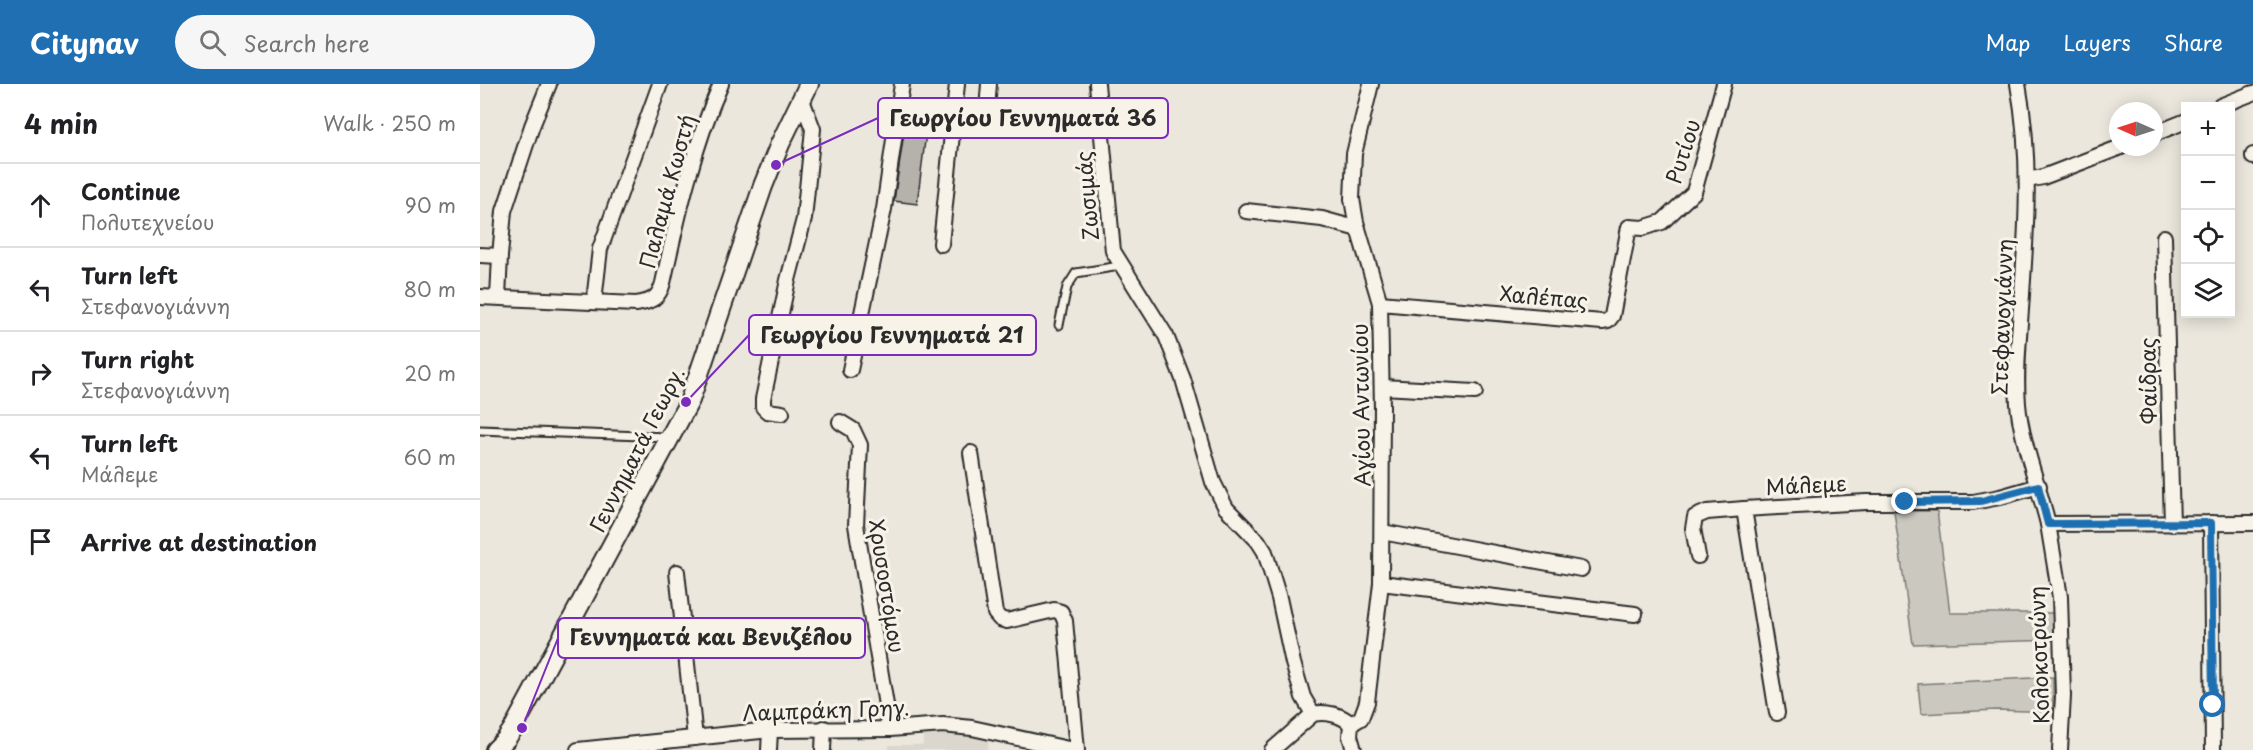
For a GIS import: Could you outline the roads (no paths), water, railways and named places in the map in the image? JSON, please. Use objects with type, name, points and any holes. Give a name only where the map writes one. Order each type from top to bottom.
[{"type":"street","points":[[498,297],[504,211],[532,126],[549,84]]},
{"type":"street","points":[[480,297],[594,301],[600,249],[660,84]]},
{"type":"street","name":"Παλαμά Κωστή","points":[[594,301],[645,303],[652,300],[660,291],[695,153],[721,84]]},
{"type":"street","points":[[850,370],[884,210],[902,84]]},
{"type":"street","points":[[941,244],[957,84]]},
{"type":"street","points":[[986,122],[989,84]]},
{"type":"street","name":"Ζωσιμάς","points":[[1097,84],[1113,251],[1120,266],[1166,336],[1181,374],[1210,471],[1226,508],[1258,541],[1265,552],[1279,598],[1293,663],[1304,697],[1313,714]]},
{"type":"street","name":"Αγίου Αντωνίου","points":[[1351,724],[1361,718],[1367,702],[1381,583],[1380,303],[1358,229],[1352,199],[1353,163],[1371,84]]},
{"type":"street","name":"Ρυτίου","points":[[1629,227],[1643,228],[1662,222],[1694,192],[1724,84]]},
{"type":"street","name":"Στεφανογιάννη","points":[[2018,84],[2026,139],[2028,180],[2017,390],[2023,434],[2048,524]]},
{"type":"street","points":[[782,413],[767,411],[763,399],[781,310],[804,219],[813,129],[805,92]]},
{"type":"street","name":"Γεννηματά Γεωργ.","points":[[495,750],[506,740],[524,710],[690,400],[764,186],[780,144],[805,92]]},
{"type":"street","points":[[2230,102],[2253,93]]},
{"type":"street","points":[[2163,130],[2181,123]]},
{"type":"street","points":[[2028,180],[2043,177],[2109,152]]},
{"type":"street","points":[[1246,211],[1322,219],[1358,229]]},
{"type":"street","name":"Χαλέπας","points":[[1380,303],[1608,321],[1612,316],[1629,227]]},
{"type":"street","name":"Φαίδρας","points":[[2164,237],[2172,524]]},
{"type":"street","points":[[480,255],[500,256]]},
{"type":"street","points":[[1382,387],[1475,392]]},
{"type":"street","name":"Χρυσοστόμου","points":[[840,422],[853,430],[860,445],[856,525],[890,729]]},
{"type":"street","points":[[971,453],[995,613],[1000,619],[1007,621],[1054,610],[1061,612],[1065,621],[1075,750]]},
{"type":"street","name":"Μάλεμε","points":[[1777,713],[1744,509],[1866,502],[1973,502],[2038,486]]},
{"type":"street","points":[[1698,556],[1694,528],[1695,517],[1707,512],[1744,509]]},
{"type":"street","points":[[2211,523],[2214,750]]},
{"type":"street","points":[[2048,524],[2253,523]]},
{"type":"street","name":"Κολοκοτρώνη","points":[[2048,524],[2060,597],[2063,696],[2060,750]]},
{"type":"street","points":[[1382,532],[1581,569]]},
{"type":"street","points":[[677,572],[695,738]]},
{"type":"street","points":[[1381,583],[1635,614]]},
{"type":"street","points":[[1272,750],[1313,714],[1332,714],[1347,720],[1351,724],[1350,736],[1354,750]]},
{"type":"street","name":"Λαμπράκη Γρηγ.","points":[[578,750],[626,747],[770,730],[961,726],[1075,750]]},
{"type":"street","points":[[823,750],[824,728]]},
{"type":"street","points":[[769,750],[770,730]]},
{"type":"street","points":[[2060,750],[2073,750]]},
{"type":"lane","points":[[1059,325],[1067,287],[1076,273],[1120,266]]},
{"type":"lane","points":[[480,430],[671,437]]},
{"type":"place","name":"Γεωργίου Γεννηματά 36","points":[[776,165]]},
{"type":"place","name":"Γεωργίου Γεννηματά 21","points":[[686,402]]},
{"type":"place","name":"Γεννηματά και Βενιζέλου","points":[[522,728]]}]
